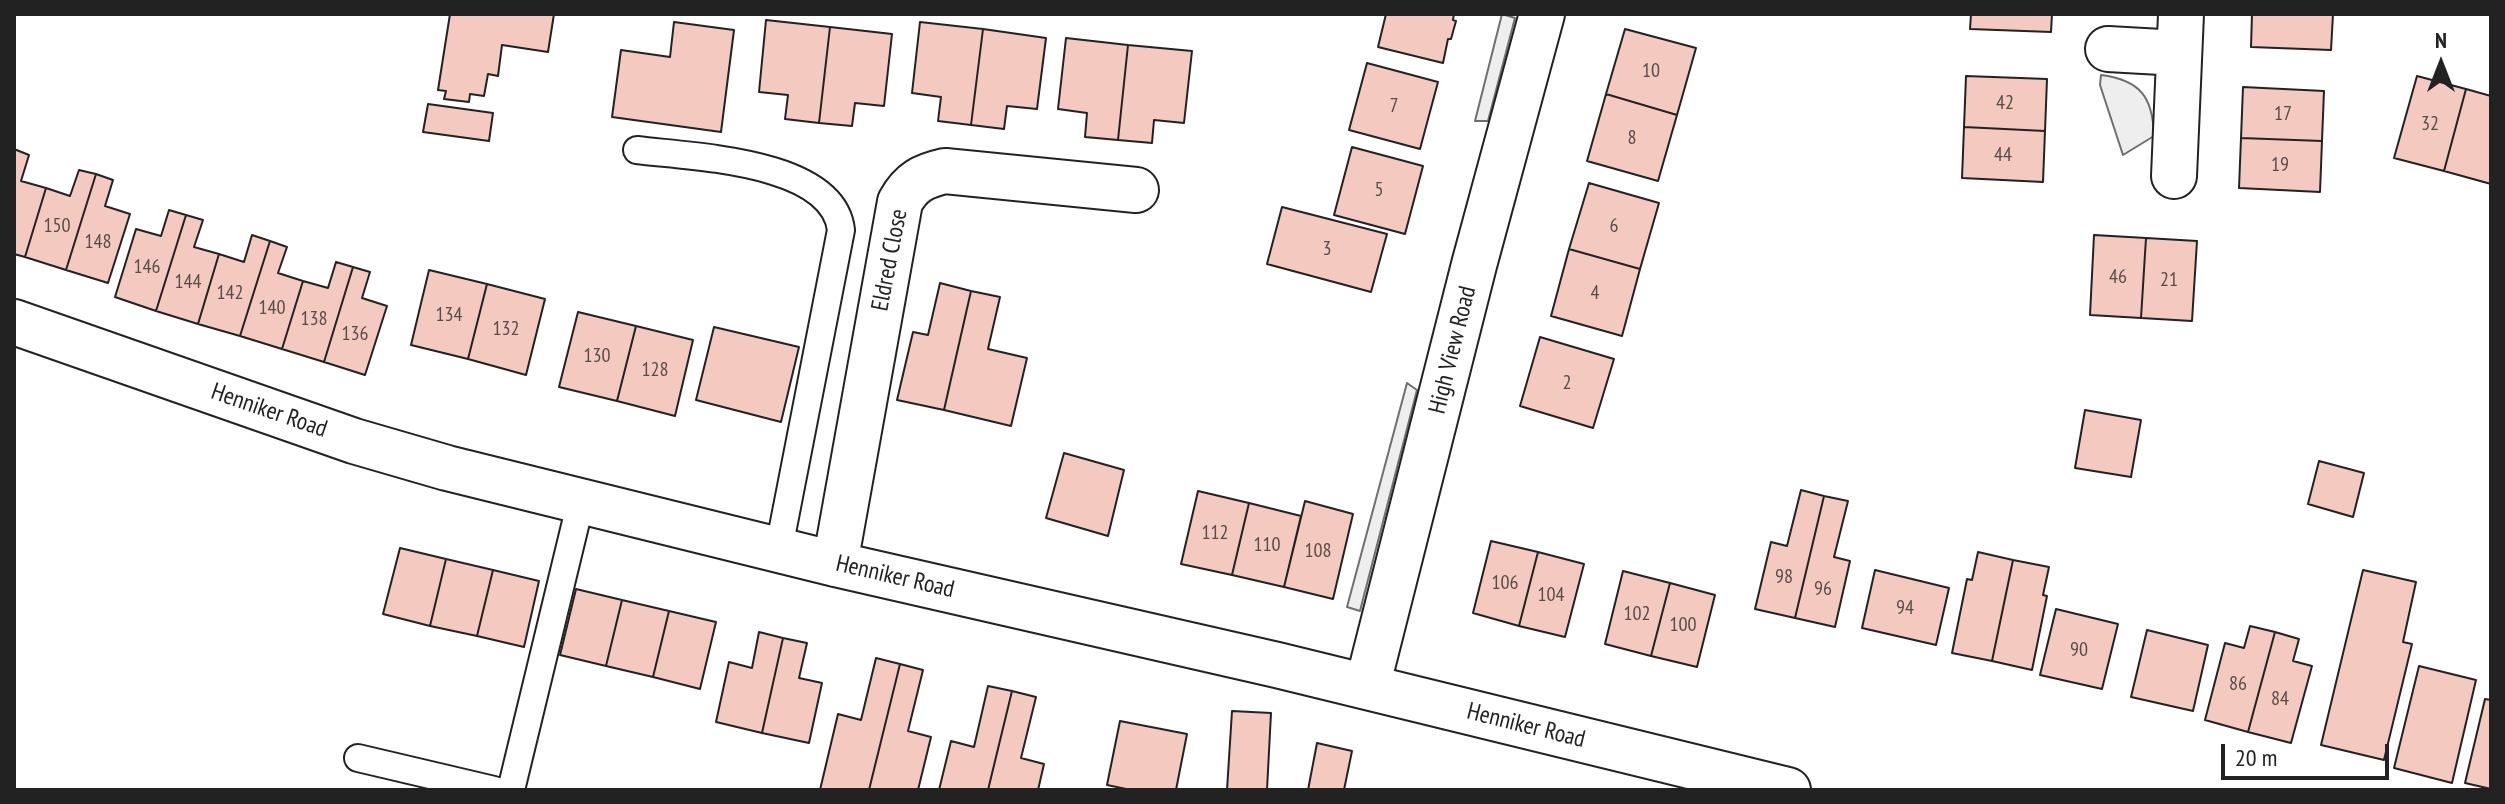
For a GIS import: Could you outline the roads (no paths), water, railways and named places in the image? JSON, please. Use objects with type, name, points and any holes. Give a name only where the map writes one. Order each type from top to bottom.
[{"type":"street","name":"High View Road","points":[[1367,687],[1474,265],[1542,14]]},
{"type":"street","points":[[2108,49],[2180,34],[2174,176]]},
{"type":"street","name":"Eldred Close","points":[[835,564],[900,202],[905,192],[927,175],[945,171],[1136,190]]},
{"type":"street","name":"Henniker Road","points":[[14,322],[354,441],[447,468],[835,564],[1367,687],[1788,790]]},
{"type":"lane","points":[[637,150],[750,164],[796,179],[828,199],[839,215],[841,230],[779,548]]},
{"type":"lane","points":[[511,790],[581,501]]},
{"type":"lane","points":[[358,758],[494,790]]}]
